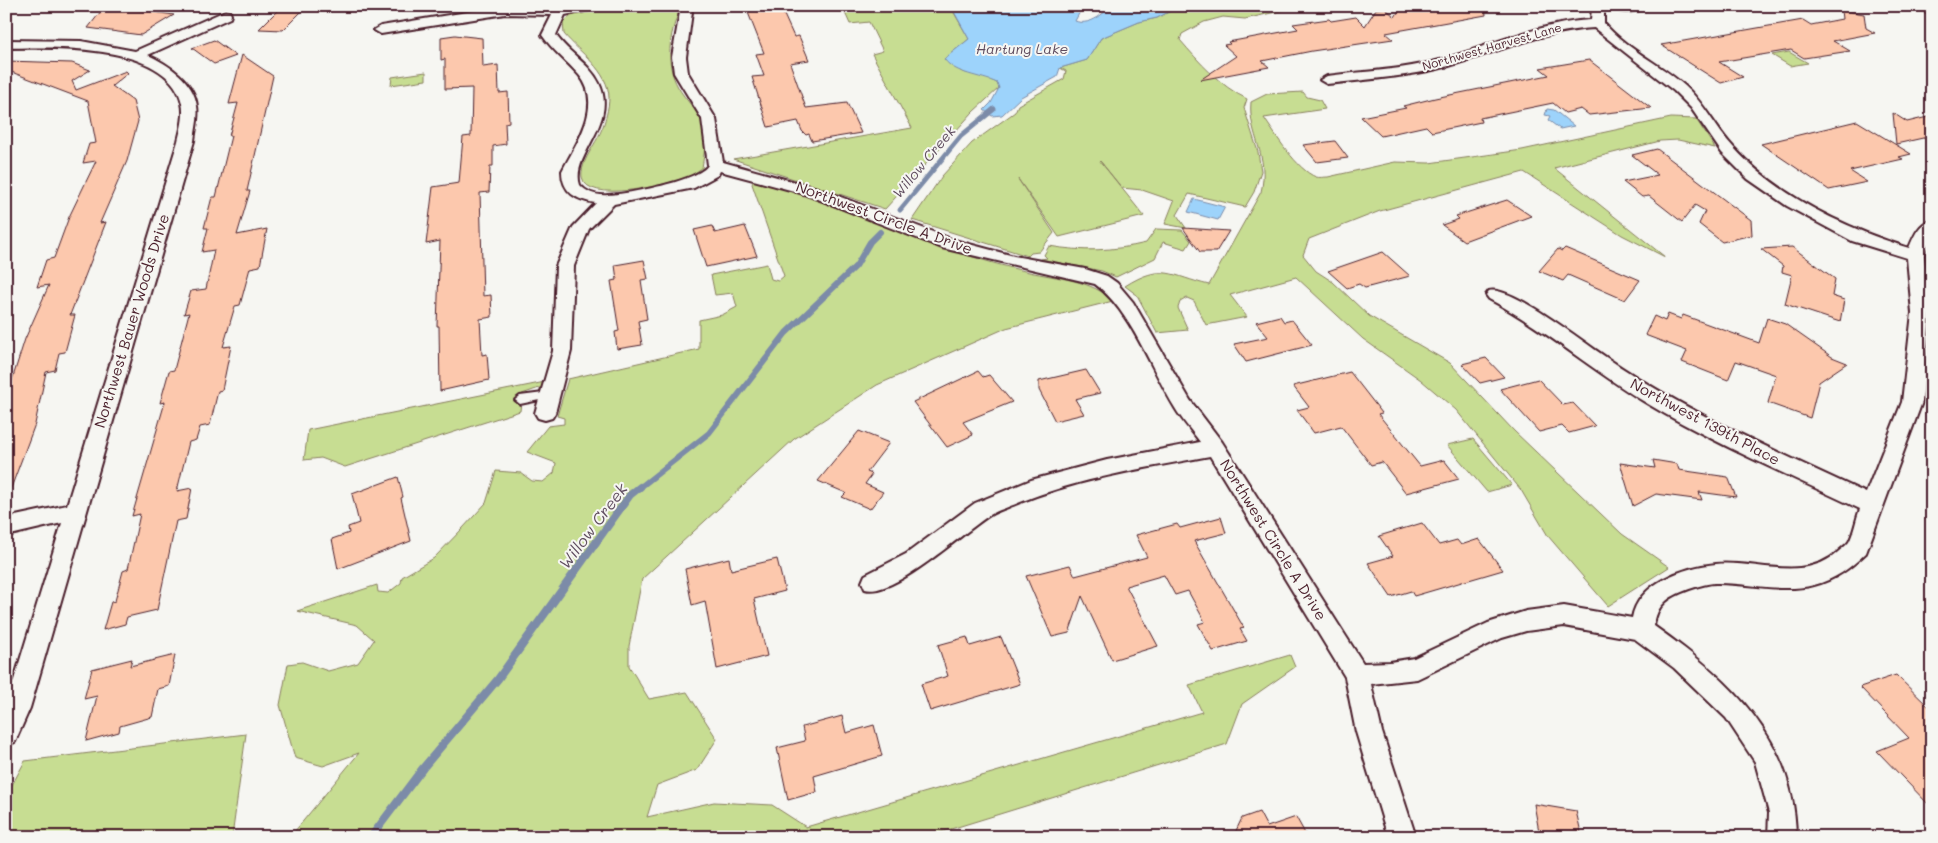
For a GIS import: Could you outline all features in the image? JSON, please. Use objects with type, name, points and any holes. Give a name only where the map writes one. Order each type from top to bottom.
[{"type":"main road","points":[[1927,6],[1932,9]]},
{"type":"street","points":[[381,30],[505,10],[530,9],[560,12],[590,6]]},
{"type":"street","points":[[560,12],[550,35],[554,44],[591,79],[596,91],[595,117],[570,171],[569,179],[572,188],[580,194],[593,199],[609,200],[688,184],[712,172],[716,165],[709,118],[681,73],[678,57],[686,12],[683,6]]},
{"type":"street","points":[[1608,6],[1626,8],[1642,6]]},
{"type":"street","points":[[1598,15],[1619,44],[1679,88],[1696,105],[1728,150],[1754,176],[1793,202],[1858,237],[1916,256]]},
{"type":"street","name":"Northwest Harvest Lane","points":[[1327,80],[1422,68],[1540,32],[1569,26],[1598,15]]},
{"type":"street","points":[[137,55],[225,16]]},
{"type":"street","name":"Northwest Bauer Woods Drive","points":[[6,44],[68,44],[137,55],[163,68],[181,85],[190,102],[190,117],[186,141],[74,512],[18,708],[6,734]]},
{"type":"street","name":"Northwest Circle A Drive","points":[[716,165],[811,191],[948,244],[1101,280],[1111,287],[1127,306],[1175,392],[1215,447],[1357,674]]},
{"type":"street","points":[[546,413],[562,351],[565,266],[581,227],[609,200]]},
{"type":"street","points":[[1641,630],[1644,614],[1657,594],[1684,581],[1716,573],[1782,578],[1813,576],[1841,563],[1858,547],[1871,506],[1912,402],[1921,313],[1916,256],[1923,234],[1932,225]]},
{"type":"street","name":"Northwest 139th Place","points":[[1495,295],[1530,312],[1615,374],[1657,400],[1871,506]]},
{"type":"street","points":[[873,582],[914,560],[983,509],[1038,486],[1107,468],[1215,447]]},
{"type":"street","points":[[6,527],[74,512]]},
{"type":"street","points":[[1402,837],[1369,732],[1357,674],[1390,673],[1417,668],[1496,630],[1526,621],[1564,616],[1641,630],[1683,660],[1735,710],[1767,757],[1782,813],[1782,837]]},
{"type":"lane","points":[[520,400],[552,394]]},
{"type":"green space","points":[[611,6],[674,6],[679,12],[671,40],[671,69],[678,87],[701,121],[705,136],[702,168],[694,174],[646,188],[612,191],[598,190],[587,185],[582,177],[583,165],[604,124],[608,110],[608,88],[599,71],[564,34],[563,22],[571,16]]},
{"type":"green space","points":[[842,6],[955,6],[953,11],[969,39],[944,59],[962,72],[983,76],[997,83],[999,88],[973,112],[885,209],[733,159],[912,128],[872,54],[883,51],[869,22],[850,24]]},
{"type":"green space","points":[[1180,6],[1302,6],[1245,19],[1223,17],[1204,22],[1182,34],[1180,40],[1202,65],[1219,80],[1247,99],[1244,108],[1258,152],[1261,171],[1254,192],[1245,207],[1189,194],[1177,215],[1186,228],[1165,224],[1174,201],[1142,190],[1122,188],[1100,161],[1144,216],[1059,237],[1018,179],[1054,233],[1039,252],[1031,253],[1028,256],[912,220],[942,176],[972,143],[1015,112],[1018,105],[1064,79],[1066,71],[1060,68],[1087,60],[1101,38],[1139,22],[1157,18]]},
{"type":"green space","points":[[1789,52],[1808,63],[1790,66],[1772,55]]},
{"type":"green space","points":[[426,72],[426,80],[391,85],[392,77]]},
{"type":"green space","points":[[1303,92],[1307,97],[1320,100],[1325,109],[1264,118],[1280,142],[1301,167],[1316,177],[1328,177],[1395,162],[1429,163],[1522,150],[1671,118],[1696,119],[1715,148],[1678,140],[1660,141],[1554,168],[1665,257],[1622,235],[1524,172],[1380,211],[1309,239],[1303,255],[1316,271],[1333,282],[1369,316],[1450,363],[1514,431],[1622,534],[1669,567],[1608,606],[1548,536],[1521,490],[1456,410],[1421,380],[1363,339],[1296,277],[1230,295],[1247,317],[1206,325],[1194,301],[1187,298],[1180,302],[1178,308],[1188,330],[1157,333],[1137,295],[1125,286],[1149,274],[1158,273],[1176,275],[1209,285],[1261,192],[1263,167],[1253,125],[1251,102],[1267,94]]},
{"type":"green space","points":[[754,180],[959,253],[1029,272],[1085,284],[1105,294],[1113,301],[1006,328],[877,385],[794,439],[642,579],[629,646],[629,666],[649,699],[687,692],[717,739],[697,770],[657,785],[647,817],[714,802],[772,805],[806,827],[1202,712],[1189,685],[1290,655],[1295,667],[1242,704],[1227,744],[925,837],[290,837],[359,753],[323,766],[295,758],[280,705],[288,664],[302,662],[328,671],[358,663],[374,640],[357,625],[297,611],[377,585],[378,592],[388,593],[401,583],[402,577],[434,558],[486,503],[496,471],[521,473],[532,481],[543,482],[554,473],[556,463],[527,452],[548,426],[564,424],[564,418],[557,416],[568,379],[699,349],[699,320],[722,315],[737,307],[733,293],[715,295],[711,275],[767,264],[771,279],[778,281],[784,276],[752,184]]},
{"type":"green space","points":[[1156,229],[1182,230],[1191,241],[1186,249],[1163,242],[1155,258],[1116,277],[1102,271],[1041,259],[1047,258],[1044,255],[1049,246],[1098,250],[1146,243]]},
{"type":"green space","points":[[545,382],[545,386],[522,394],[520,411],[345,467],[321,458],[304,460],[308,430]]},
{"type":"green space","points":[[1473,439],[1512,485],[1487,492],[1447,445]]},
{"type":"green space","points":[[246,734],[232,837],[6,837],[6,796],[25,761]]},
{"type":"water","name":"Hartung Lake","points":[[955,6],[1083,6],[1075,21],[1085,22],[1094,19],[1110,6],[1180,6],[1157,18],[1139,22],[1101,38],[1087,60],[1060,68],[1057,77],[1021,97],[1002,115],[992,116],[984,110],[991,103],[999,88],[997,83],[962,72],[944,59],[969,39],[953,10]]},
{"type":"water","points":[[1547,109],[1554,110],[1574,126],[1560,129],[1548,120],[1550,116],[1545,115]]},
{"type":"water","points":[[1194,199],[1225,207],[1218,220],[1188,212]]},
{"type":"building","points":[[105,6],[174,15],[141,35],[88,28]]},
{"type":"building","points":[[754,6],[780,6],[794,37],[799,36],[809,60],[790,63],[806,108],[847,103],[861,133],[812,141],[809,134],[806,135],[802,131],[798,121],[768,127],[752,77],[764,76],[756,54],[764,53],[747,10],[755,9]]},
{"type":"building","points":[[1402,6],[1485,6],[1486,15],[1386,33],[1393,39],[1312,51],[1262,61],[1269,67],[1200,80],[1236,56],[1224,45],[1230,44],[1228,42],[1298,29],[1293,24],[1329,19],[1331,21],[1356,17],[1365,26],[1376,9],[1385,8],[1395,17]]},
{"type":"building","points":[[281,7],[305,8],[283,30],[259,29]]},
{"type":"building","points":[[1841,10],[1864,14],[1866,28],[1875,33],[1833,41],[1850,51],[1804,58],[1791,50],[1719,62],[1743,77],[1721,83],[1661,45],[1803,20],[1811,25],[1842,19]]},
{"type":"building","points":[[455,35],[482,38],[483,67],[498,65],[499,93],[508,92],[509,122],[505,123],[506,144],[493,146],[493,166],[490,166],[489,192],[480,193],[483,296],[491,295],[492,317],[480,319],[482,355],[487,354],[489,380],[440,391],[439,326],[437,326],[440,241],[426,244],[433,187],[459,183],[463,137],[471,136],[472,88],[445,89],[445,59],[441,60],[441,37]]},
{"type":"building","points":[[214,40],[236,56],[214,64],[192,48]]},
{"type":"building","points":[[242,55],[273,76],[247,191],[250,191],[237,235],[267,229],[260,266],[250,268],[240,305],[235,306],[223,347],[231,346],[222,390],[218,391],[210,425],[200,427],[196,440],[189,442],[177,491],[192,488],[186,519],[176,521],[157,610],[127,617],[125,624],[103,630],[111,602],[115,601],[123,571],[128,569],[140,514],[132,516],[165,402],[160,403],[169,371],[174,370],[189,313],[184,314],[191,291],[206,289],[214,250],[202,252],[208,228],[204,228],[212,197],[216,197],[231,136],[229,136],[238,103],[229,104]]},
{"type":"building","points":[[1589,60],[1651,108],[1589,115],[1581,109],[1565,113],[1553,103],[1480,118],[1481,122],[1432,132],[1426,126],[1381,136],[1361,117],[1406,108],[1403,106],[1435,98],[1549,75],[1540,68]]},
{"type":"building","points":[[6,61],[72,63],[90,70],[72,81],[76,90],[126,71],[128,73],[112,86],[133,101],[138,121],[127,161],[100,223],[106,222],[70,315],[75,315],[65,352],[59,353],[55,370],[46,372],[35,424],[8,496],[6,399],[25,339],[49,285],[37,287],[46,260],[54,258],[69,217],[96,161],[83,163],[89,144],[96,143],[88,101],[6,70]]},
{"type":"building","points":[[1893,113],[1907,122],[1932,116],[1932,136],[1896,144]]},
{"type":"building","points":[[1857,121],[1911,154],[1899,157],[1903,159],[1850,171],[1867,182],[1829,190],[1761,144]]},
{"type":"building","points":[[1335,141],[1348,158],[1317,162],[1303,145]]},
{"type":"building","points":[[1657,149],[1751,220],[1752,235],[1722,242],[1699,224],[1705,211],[1695,205],[1682,222],[1649,196],[1642,197],[1623,182],[1658,175],[1632,155]]},
{"type":"building","points":[[1507,200],[1531,216],[1464,241],[1442,225],[1459,219],[1456,216]]},
{"type":"building","points":[[712,226],[715,233],[745,226],[757,256],[706,267],[694,230]]},
{"type":"building","points":[[1183,228],[1229,231],[1216,252],[1200,252]]},
{"type":"building","points":[[1792,247],[1835,279],[1832,296],[1844,300],[1840,322],[1785,304],[1792,275],[1782,272],[1783,266],[1761,249]]},
{"type":"building","points":[[1565,248],[1640,280],[1625,300],[1568,275],[1563,281],[1539,271],[1558,249],[1562,251]]},
{"type":"building","points":[[1383,252],[1410,276],[1365,288],[1359,284],[1347,288],[1328,271]]},
{"type":"building","points":[[644,260],[648,279],[641,280],[647,319],[638,321],[642,345],[617,349],[615,332],[619,331],[611,281],[617,280],[615,265]]},
{"type":"building","points":[[1668,314],[1681,319],[1683,315],[1759,343],[1767,318],[1785,324],[1832,357],[1847,363],[1819,382],[1810,418],[1768,403],[1776,375],[1736,361],[1728,380],[1682,362],[1687,351],[1645,335],[1654,316],[1665,321]]},
{"type":"building","points":[[1280,316],[1284,322],[1292,320],[1312,345],[1246,362],[1234,344],[1268,337],[1256,322]]},
{"type":"building","points":[[1486,358],[1504,377],[1480,383],[1462,364]]},
{"type":"building","points":[[1086,370],[1100,393],[1075,399],[1084,414],[1055,421],[1039,390],[1039,381]]},
{"type":"building","points":[[978,371],[983,377],[989,375],[1012,402],[963,422],[973,435],[947,447],[913,402]]},
{"type":"building","points":[[1350,372],[1382,413],[1378,414],[1420,466],[1444,460],[1459,479],[1406,493],[1382,462],[1371,465],[1341,426],[1314,433],[1297,410],[1309,407],[1293,386]]},
{"type":"building","points":[[1538,379],[1563,405],[1573,403],[1595,426],[1569,433],[1562,426],[1539,432],[1500,389]]},
{"type":"building","points":[[859,431],[889,443],[867,472],[872,474],[865,484],[883,492],[870,509],[842,497],[846,493],[818,481]]},
{"type":"building","points":[[1653,460],[1677,464],[1679,470],[1728,477],[1736,497],[1699,492],[1702,500],[1656,494],[1633,506],[1620,463],[1655,468]]},
{"type":"building","points":[[398,477],[411,541],[338,569],[332,539],[349,533],[348,527],[359,523],[352,494]]},
{"type":"building","points":[[1221,517],[1226,533],[1194,541],[1244,628],[1240,629],[1247,641],[1213,651],[1198,624],[1205,622],[1188,591],[1175,595],[1164,575],[1126,586],[1158,646],[1112,660],[1082,596],[1069,633],[1052,637],[1026,576],[1070,565],[1075,576],[1147,557],[1136,535],[1177,524],[1180,528]]},
{"type":"building","points":[[1422,523],[1439,545],[1457,540],[1461,545],[1479,539],[1503,570],[1414,596],[1411,591],[1391,597],[1368,563],[1393,556],[1379,536]]},
{"type":"building","points":[[729,558],[731,570],[777,559],[785,591],[754,599],[767,656],[717,669],[705,601],[692,605],[685,569]]},
{"type":"building","points":[[967,637],[970,646],[1001,637],[1020,684],[930,711],[921,684],[948,676],[938,645]]},
{"type":"building","points":[[175,655],[169,686],[158,689],[152,717],[120,726],[119,732],[86,741],[97,696],[84,699],[92,669],[132,659],[130,666]]},
{"type":"building","points":[[1896,675],[1932,710],[1932,808],[1877,751],[1909,738],[1860,687]]},
{"type":"building","points":[[842,716],[846,733],[874,725],[882,756],[814,776],[817,792],[788,800],[777,748],[805,741],[802,727]]},
{"type":"building","points":[[1534,804],[1576,811],[1582,837],[1540,837]]},
{"type":"building","points":[[1259,812],[1267,827],[1296,817],[1307,837],[1233,837],[1242,818]]},
{"type":"waterway","name":"Willow Creek","points":[[900,210],[961,136],[994,109]]},
{"type":"waterway","name":"Willow Creek","points":[[638,489],[709,433],[786,333],[856,266],[870,242],[880,232]]},
{"type":"waterway","name":"Willow Creek","points":[[371,837],[423,768],[498,679],[630,495],[640,487]]}]
